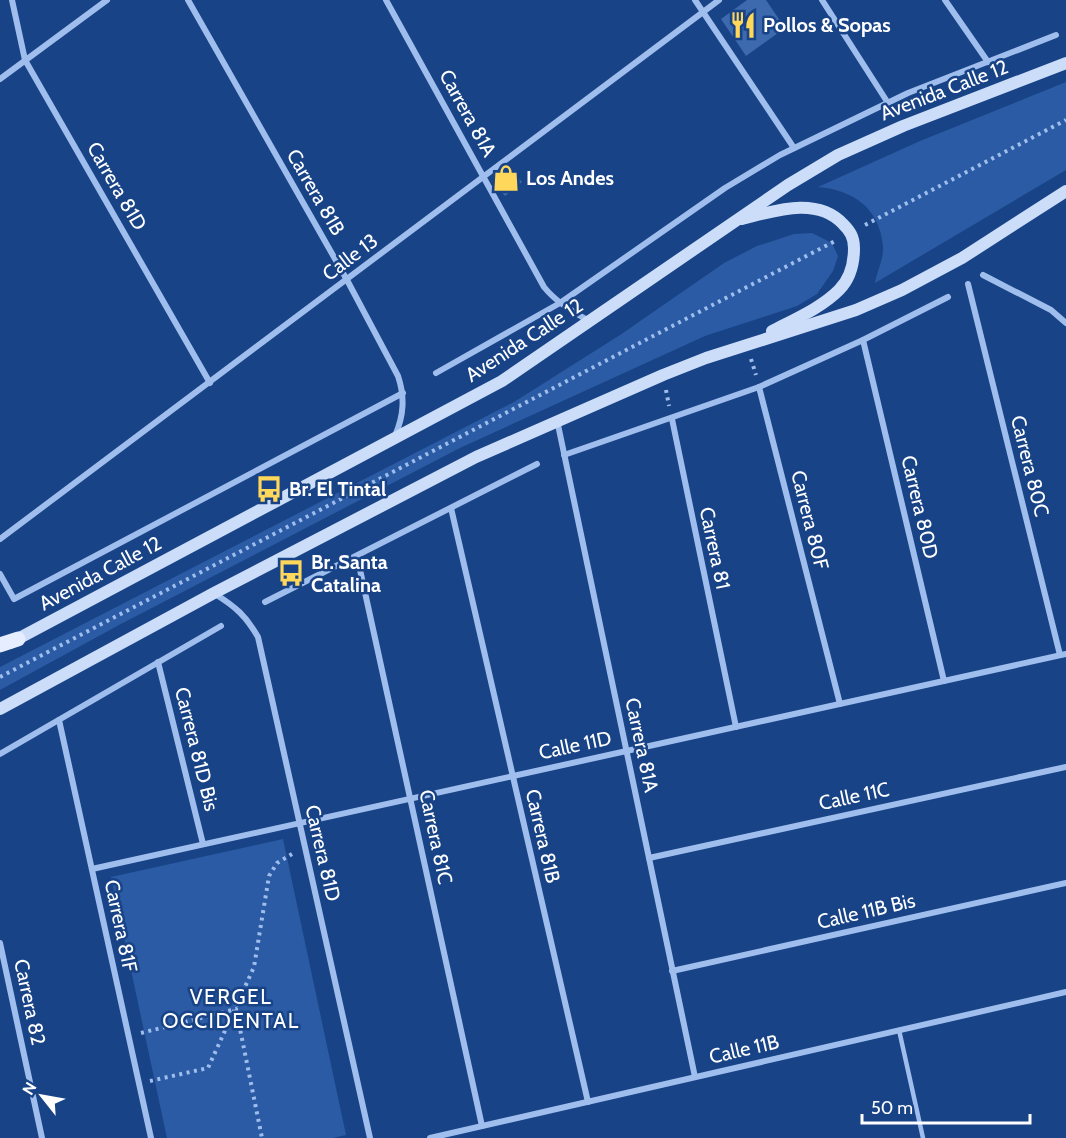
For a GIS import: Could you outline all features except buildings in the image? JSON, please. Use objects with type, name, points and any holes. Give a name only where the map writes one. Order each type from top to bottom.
[{"type":"main road","name":"Avenida Calle 12","points":[[18,639],[502,381],[734,221],[808,173],[903,126],[1066,63]]},
{"type":"main road","points":[[0,709],[443,473],[557,420],[663,375],[856,310],[902,290],[962,258],[1066,190]]},
{"type":"main road","points":[[734,221],[791,207],[820,210],[837,217],[851,232],[854,243],[854,259],[849,277],[840,289],[824,303],[748,345]]},
{"type":"main road","points":[[0,647],[18,639]]},
{"type":"street","name":"Carrera 81D","points":[[12,0],[25,60],[210,383]]},
{"type":"street","name":"Carrera 81B","points":[[188,0],[347,280],[398,376],[403,393],[401,422],[394,439]]},
{"type":"street","name":"Carrera 81A","points":[[386,0],[544,287],[560,303],[589,321]]},
{"type":"street","points":[[695,0],[794,148]]},
{"type":"street","name":"Calle 13","points":[[0,539],[719,0]]},
{"type":"street","points":[[822,0],[888,103]]},
{"type":"street","points":[[945,0],[988,62]]},
{"type":"street","points":[[0,79],[105,1]]},
{"type":"street","points":[[436,373],[560,303],[725,188],[794,148],[888,103],[1056,35]]},
{"type":"street","points":[[983,275],[1051,310],[1066,323]]},
{"type":"street","name":"Carrera 80C","points":[[968,284],[1063,655]]},
{"type":"street","points":[[564,455],[759,387],[863,340],[948,297]]},
{"type":"street","name":"Carrera 80D","points":[[863,340],[944,681]]},
{"type":"street","name":"Carrera 80F","points":[[759,387],[840,704]]},
{"type":"street","points":[[0,574],[14,599],[403,393]]},
{"type":"street","name":"Carrera 81","points":[[672,419],[736,727]]},
{"type":"street","name":"Carrera 81A","points":[[557,420],[695,1077]]},
{"type":"street","points":[[265,602],[537,464]]},
{"type":"street","name":"Carrera 81B","points":[[451,508],[588,1102]]},
{"type":"street","name":"Carrera 81C","points":[[357,556],[482,1126]]},
{"type":"street","name":"Carrera 81D","points":[[214,593],[233,605],[247,619],[258,638],[370,1138]]},
{"type":"street","points":[[0,754],[221,627]]},
{"type":"street","name":"Calle 11D","points":[[92,869],[1063,655]]},
{"type":"street","name":"Carrera 81D Bis","points":[[158,662],[203,844]]},
{"type":"street","name":"Carrera 81F","points":[[59,720],[151,1138]]},
{"type":"street","name":"Calle 11C","points":[[649,858],[1066,767]]},
{"type":"street","name":"Calle 11B Bis","points":[[672,971],[1066,883]]},
{"type":"street","name":"Carrera 82","points":[[0,944],[42,1138]]},
{"type":"street","name":"Calle 11B","points":[[430,1138],[1066,992]]},
{"type":"lane","points":[[899,1030],[923,1138]]},
{"type":"path","points":[[877,219],[1066,120]]},
{"type":"path","points":[[0,677],[818,249]]},
{"type":"path","points":[[748,345],[759,387]]},
{"type":"path","points":[[663,375],[672,419]]},
{"type":"path","points":[[150,1081],[208,1068],[254,967],[268,876],[277,863],[292,853]]},
{"type":"path","points":[[139,1033],[236,1009]]},
{"type":"path","points":[[236,1009],[262,1138]]},
{"type":"shaded area","points":[[1066,82],[1066,170],[875,283],[883,251],[881,233],[876,222],[870,212],[853,197],[818,187],[920,141]]},
{"type":"shaded area","points":[[812,233],[832,243],[838,256],[833,271],[817,294],[797,306],[705,336],[460,448],[119,625],[0,690],[0,667],[514,402],[620,335],[724,263],[757,246],[794,234]]},
{"type":"shaded area","points":[[283,839],[346,1135],[333,1138],[167,1138],[111,877]]},
{"type":"place","name":"Pollos & Sopas","points":[[743,25]]},
{"type":"place","name":"Los Andes","points":[[506,178]]},
{"type":"place","name":"Br. El Tintal","points":[[269,489]]},
{"type":"place","name":"Br. Santa Catalina","points":[[291,573]]},
{"type":"district","name":"VERGEL OCCIDENTAL","points":[[231,1009]]}]
